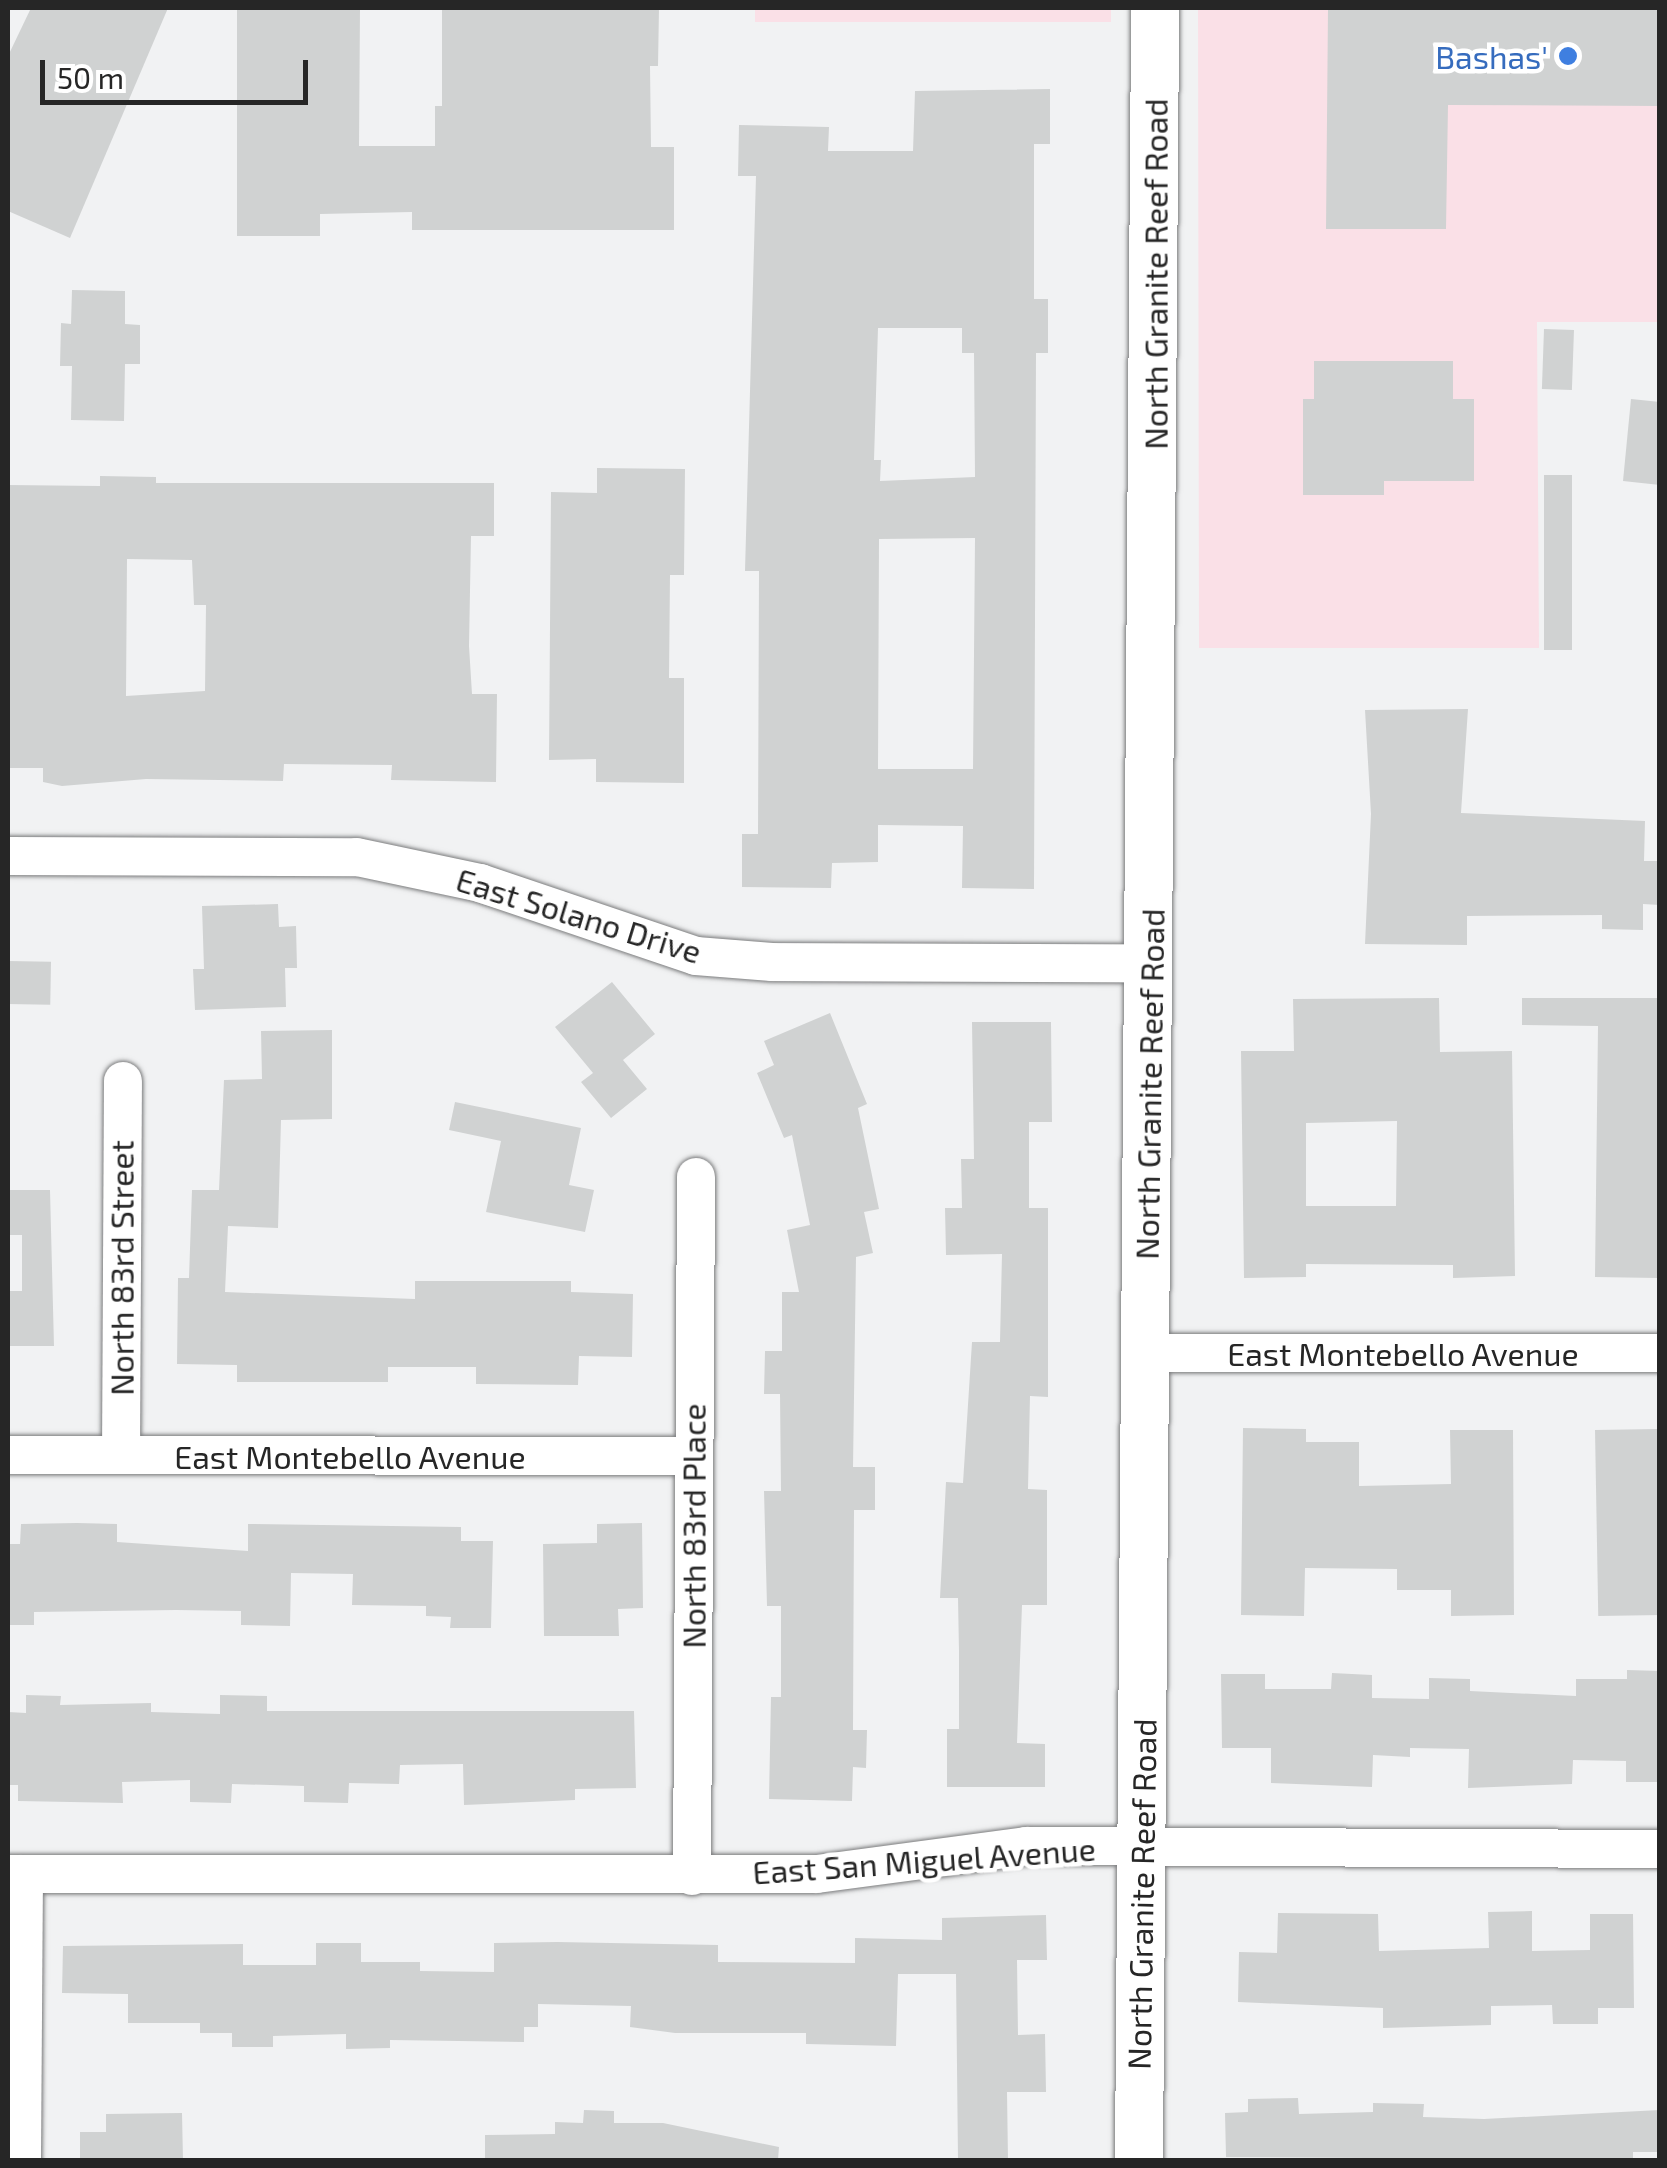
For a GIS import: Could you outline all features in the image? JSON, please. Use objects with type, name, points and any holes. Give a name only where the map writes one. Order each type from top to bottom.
[{"type":"street","name":"North Granite Reef Road","points":[[1139,2160],[1151,964],[1155,8]]},
{"type":"street","name":"East Solano Drive","points":[[8,856],[357,857],[480,884],[696,956],[772,962],[1151,964]]},
{"type":"street","name":"North 83rd Street","points":[[120,1456],[122,1082]]},
{"type":"street","name":"North 83rd Place","points":[[692,1876],[696,1178]]},
{"type":"street","name":"East Montebello Avenue","points":[[1146,1353],[1660,1353]]},
{"type":"street","name":"East Montebello Avenue","points":[[8,1455],[692,1456]]},
{"type":"street","name":"East San Miguel Avenue","points":[[16,1874],[816,1874],[1026,1846],[1660,1849]]},
{"type":"street","points":[[16,1874],[22,2160]]},
{"type":"shaded area","points":[[755,8],[1111,8],[1111,22],[755,22]]},
{"type":"shaded area","points":[[1198,8],[1659,8],[1659,322],[1537,322],[1539,648],[1199,648]]},
{"type":"building","points":[[31,8],[168,8],[70,238],[8,211],[8,56]]},
{"type":"building","points":[[237,8],[360,8],[359,146],[435,146],[435,106],[442,106],[442,8],[659,8],[658,66],[650,66],[651,147],[674,147],[674,230],[412,230],[412,212],[320,214],[320,236],[237,236]]},
{"type":"building","points":[[1328,8],[1660,8],[1660,106],[1448,105],[1446,229],[1326,229]]},
{"type":"building","points":[[1050,89],[1050,144],[1034,144],[1034,299],[1048,299],[1048,353],[1036,353],[1034,889],[962,888],[963,826],[878,825],[878,862],[832,863],[831,888],[742,887],[742,834],[758,834],[759,571],[745,571],[756,176],[738,176],[739,125],[829,127],[828,151],[913,151],[915,91]],"holes":[[[878,328],[962,328],[962,353],[974,353],[975,477],[880,481],[881,460],[874,460]],[[975,538],[973,769],[878,769],[879,539]]]},
{"type":"building","points":[[72,290],[125,291],[125,324],[140,325],[140,364],[125,364],[124,421],[71,420],[72,366],[60,366],[61,323],[71,324]]},
{"type":"building","points":[[1544,329],[1574,330],[1572,390],[1542,389]]},
{"type":"building","points":[[1314,361],[1453,361],[1453,399],[1474,399],[1474,481],[1384,481],[1384,495],[1303,495],[1303,399],[1314,399]]},
{"type":"building","points":[[1631,399],[1660,402],[1660,485],[1623,481]]},
{"type":"building","points":[[597,468],[685,469],[684,575],[670,575],[669,678],[684,678],[684,783],[596,782],[596,759],[549,760],[551,492],[597,493]]},
{"type":"building","points":[[1544,475],[1572,475],[1572,650],[1544,650]]},
{"type":"building","points":[[100,476],[156,477],[156,483],[494,483],[494,536],[471,536],[469,646],[472,694],[497,694],[496,782],[391,780],[392,765],[284,764],[283,781],[146,779],[62,786],[43,782],[43,768],[8,768],[8,485],[100,486]],"holes":[[[127,559],[192,560],[194,605],[206,605],[205,691],[126,696]]]},
{"type":"building","points":[[1468,709],[1461,813],[1645,821],[1644,861],[1660,861],[1660,905],[1643,904],[1643,930],[1602,929],[1602,915],[1467,916],[1467,945],[1365,944],[1371,814],[1365,710]]},
{"type":"building","points":[[278,904],[279,927],[296,926],[297,968],[285,968],[286,1007],[195,1010],[193,969],[204,969],[202,906]]},
{"type":"building","points":[[8,961],[51,962],[50,1005],[8,1004]]},
{"type":"building","points":[[612,982],[655,1034],[623,1060],[647,1089],[611,1118],[581,1082],[593,1073],[555,1027]]},
{"type":"building","points":[[1439,998],[1440,1052],[1512,1051],[1515,1276],[1453,1278],[1453,1265],[1306,1264],[1306,1277],[1244,1278],[1241,1051],[1294,1051],[1293,999]],"holes":[[[1397,1121],[1396,1206],[1306,1206],[1306,1123]]]},
{"type":"building","points":[[1522,998],[1660,998],[1658,1278],[1595,1277],[1598,1026],[1522,1025]]},
{"type":"building","points":[[830,1013],[867,1104],[858,1108],[879,1209],[864,1212],[873,1253],[856,1257],[853,1467],[875,1467],[875,1510],[854,1510],[853,1730],[867,1730],[866,1768],[853,1767],[852,1801],[769,1799],[771,1697],[781,1697],[781,1606],[767,1606],[764,1491],[781,1491],[780,1394],[764,1394],[765,1351],[782,1351],[782,1292],[799,1292],[787,1230],[810,1225],[792,1135],[784,1138],[757,1073],[774,1065],[764,1041]]},
{"type":"building","points":[[972,1022],[1051,1022],[1052,1122],[1029,1122],[1029,1208],[1048,1208],[1048,1397],[1030,1396],[1028,1489],[1047,1490],[1047,1605],[1022,1605],[1017,1743],[1045,1744],[1045,1787],[947,1787],[947,1729],[959,1729],[959,1652],[958,1598],[940,1598],[946,1482],[963,1483],[972,1342],[1000,1342],[1002,1254],[946,1255],[945,1208],[962,1208],[961,1159],[974,1159]]},
{"type":"building","points":[[332,1030],[332,1119],[281,1120],[278,1228],[228,1226],[225,1292],[415,1299],[415,1281],[571,1281],[571,1292],[633,1294],[632,1357],[579,1356],[578,1385],[476,1384],[476,1367],[388,1367],[388,1382],[237,1382],[237,1365],[177,1364],[178,1278],[189,1278],[192,1190],[219,1190],[224,1080],[262,1079],[261,1031]]},
{"type":"building","points":[[455,1102],[581,1128],[569,1185],[594,1190],[585,1232],[486,1212],[501,1141],[449,1130]]},
{"type":"building","points":[[8,1190],[50,1190],[54,1346],[8,1346],[8,1291],[22,1291],[22,1235],[8,1235]]},
{"type":"building","points":[[1243,1428],[1306,1429],[1306,1442],[1359,1442],[1359,1486],[1451,1484],[1450,1430],[1513,1430],[1514,1615],[1451,1616],[1451,1590],[1397,1590],[1397,1569],[1305,1568],[1304,1616],[1241,1615]]},
{"type":"building","points":[[1658,1429],[1660,1615],[1598,1616],[1595,1430]]},
{"type":"building","points":[[642,1523],[643,1608],[618,1609],[619,1636],[544,1636],[543,1544],[597,1543],[597,1524]]},
{"type":"building","points":[[21,1524],[117,1524],[117,1542],[248,1551],[248,1524],[461,1527],[461,1541],[493,1541],[491,1628],[450,1628],[451,1617],[426,1616],[426,1606],[352,1605],[353,1574],[291,1573],[290,1626],[241,1625],[241,1611],[176,1610],[34,1612],[34,1625],[8,1625],[8,1544],[20,1544]]},
{"type":"building","points":[[1627,1670],[1660,1671],[1660,1782],[1626,1782],[1626,1761],[1573,1760],[1572,1784],[1468,1788],[1469,1749],[1410,1748],[1410,1757],[1373,1755],[1372,1787],[1271,1783],[1271,1748],[1222,1748],[1221,1674],[1265,1674],[1265,1689],[1331,1689],[1332,1673],[1372,1675],[1372,1698],[1429,1699],[1429,1678],[1470,1679],[1470,1691],[1576,1696],[1576,1679],[1627,1679]]},
{"type":"building","points":[[26,1695],[61,1696],[60,1705],[151,1703],[151,1712],[220,1714],[220,1695],[267,1696],[267,1711],[634,1711],[636,1788],[575,1789],[575,1800],[464,1805],[463,1764],[400,1765],[399,1784],[349,1783],[348,1803],[304,1802],[304,1786],[232,1784],[231,1803],[190,1802],[190,1780],[122,1782],[123,1803],[18,1801],[18,1785],[8,1785],[8,1712],[26,1713]]},
{"type":"building","points":[[1532,1911],[1532,1951],[1590,1950],[1590,1914],[1633,1914],[1634,2008],[1598,2008],[1598,2024],[1553,2024],[1552,2005],[1491,2006],[1491,2025],[1383,2028],[1383,2008],[1238,2002],[1239,1952],[1277,1953],[1278,1913],[1378,1914],[1379,1951],[1489,1948],[1488,1912]]},
{"type":"building","points":[[1046,1915],[1047,1960],[1017,1960],[1018,2035],[1045,2034],[1046,2092],[1007,2092],[1008,2160],[958,2160],[956,1974],[898,1974],[896,2046],[806,2044],[806,2033],[675,2033],[630,2027],[631,2006],[538,2004],[538,2027],[524,2027],[524,2042],[390,2040],[390,2048],[346,2049],[346,2034],[273,2036],[273,2047],[232,2047],[232,2033],[200,2033],[200,2023],[128,2023],[128,1994],[62,1993],[63,1946],[243,1944],[243,1965],[316,1965],[316,1943],[361,1943],[361,1962],[420,1962],[420,1971],[494,1972],[494,1943],[718,1945],[718,1962],[855,1963],[855,1938],[942,1940],[942,1918]]},
{"type":"building","points":[[1298,2098],[1299,2114],[1373,2112],[1373,2103],[1424,2104],[1423,2117],[1484,2119],[1660,2110],[1660,2152],[1633,2152],[1633,2160],[1226,2157],[1225,2113],[1248,2112],[1248,2099]]},
{"type":"building","points":[[584,2110],[614,2111],[614,2123],[663,2123],[779,2147],[778,2160],[485,2160],[485,2135],[555,2134],[555,2122],[583,2123]]},
{"type":"building","points":[[182,2113],[183,2160],[80,2160],[80,2132],[106,2132],[106,2114]]},
{"type":"place","name":"Bashas'","points":[[1568,56]]}]
